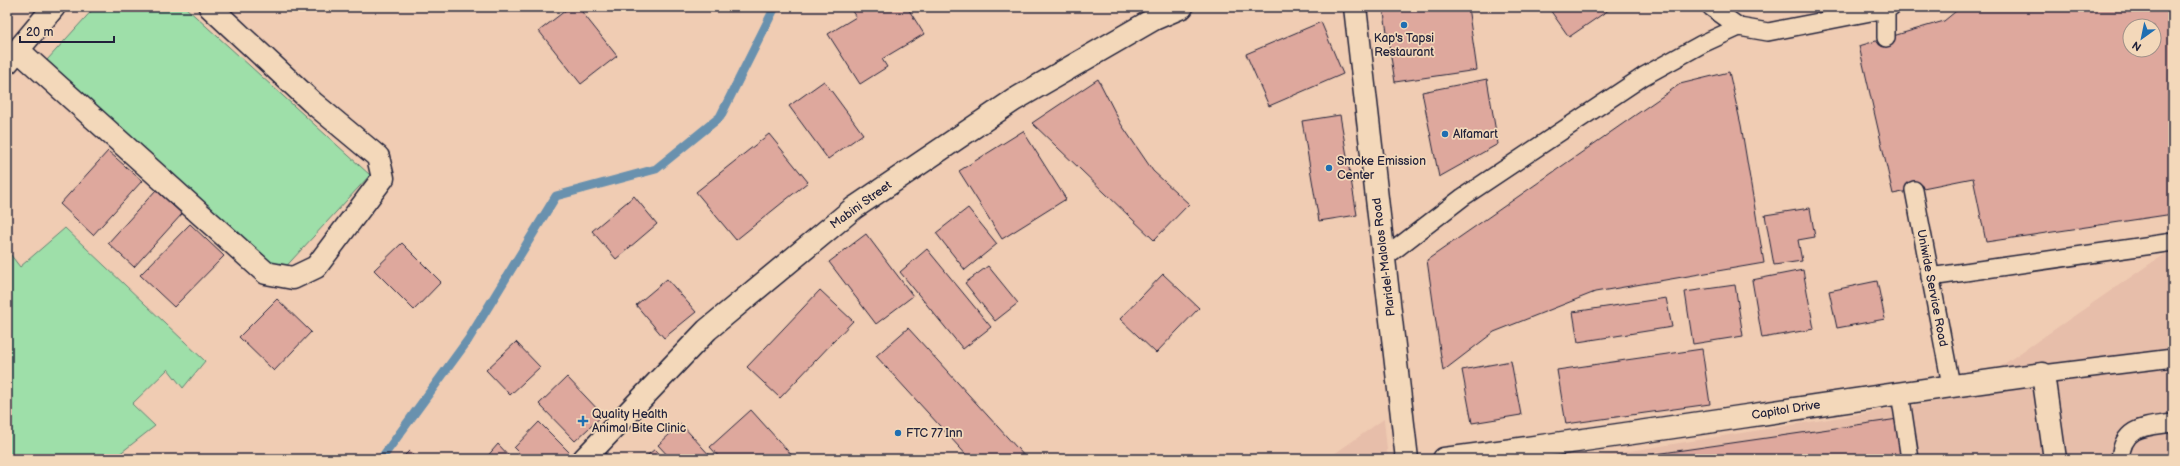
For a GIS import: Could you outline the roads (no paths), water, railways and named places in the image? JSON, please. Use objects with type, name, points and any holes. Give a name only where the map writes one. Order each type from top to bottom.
[{"type":"street","points":[[54,7],[12,57],[266,273],[293,278],[316,267],[383,178],[378,157],[312,102],[210,7]]},
{"type":"street","name":"Mabini Street","points":[[584,459],[707,330],[854,208],[1014,100],[1154,19],[1182,7]]},
{"type":"street","name":"Plaridel-Malolos Road","points":[[1355,7],[1407,459]]},
{"type":"street","points":[[2043,374],[2055,459]]},
{"type":"street","name":"Capitol Drive","points":[[1444,459],[1540,447],[1951,385],[2043,374]]},
{"type":"lane","points":[[1711,7],[1739,27],[1768,32],[1889,8],[1886,38]]},
{"type":"lane","points":[[1384,258],[1463,197],[1644,76],[1702,44],[1739,27]]},
{"type":"lane","name":"Uniwide Service Road","points":[[1914,190],[1951,385]]},
{"type":"lane","points":[[1930,277],[2173,242]]},
{"type":"lane","points":[[2043,374],[2173,358]]},
{"type":"lane","points":[[1900,393],[1910,459]]},
{"type":"lane","points":[[2120,459],[2121,452],[2127,438],[2138,428],[2173,424]]},
{"type":"waterway","points":[[381,459],[468,340],[556,196],[656,169],[720,117],[775,7]]},
{"type":"place","name":"Kap's Tapsi Restaurant","points":[[1404,25]]},
{"type":"place","name":"Alfamart","points":[[1445,134]]},
{"type":"place","name":"Smoke Emission Center","points":[[1329,168]]},
{"type":"place","name":"Quality Health Animal Bite Clinic","points":[[583,421]]},
{"type":"place","name":"FTC 77 Inn","points":[[898,433]]}]
